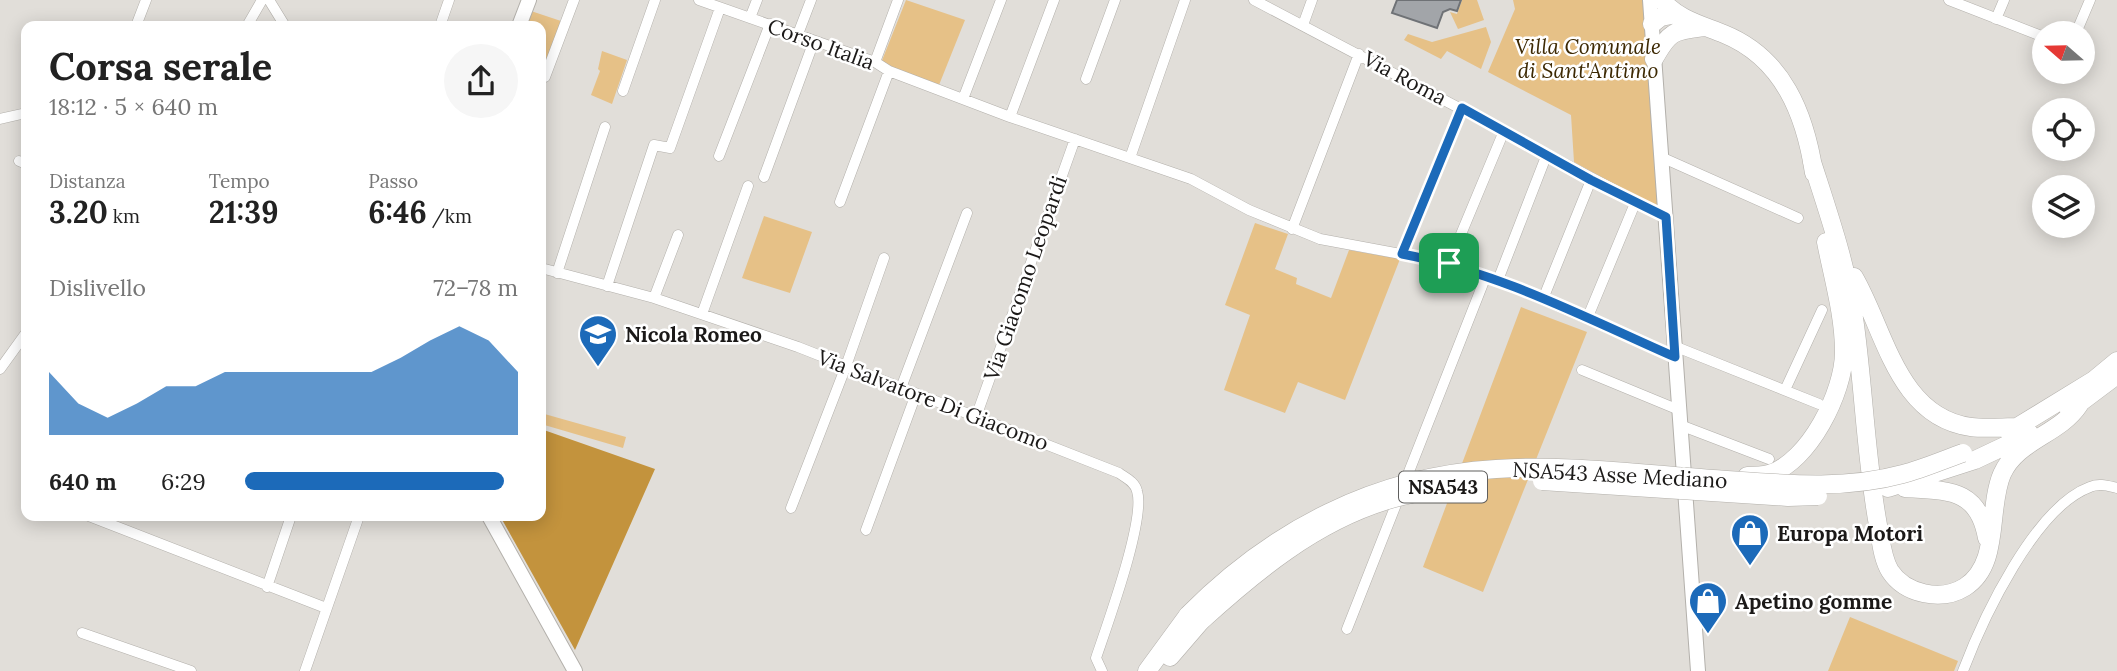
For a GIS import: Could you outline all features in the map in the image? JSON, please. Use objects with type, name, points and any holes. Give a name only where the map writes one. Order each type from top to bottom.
[{"type":"highway","points":[[1662,0],[1676,22]]},
{"type":"highway","points":[[1652,24],[1661,17],[1705,27],[1742,42],[1779,74],[1804,121],[1842,324],[1844,355],[1841,379],[1820,427],[1797,456],[1769,474],[1716,479]]},
{"type":"highway","points":[[1654,60],[1676,22]]},
{"type":"highway","points":[[1812,162],[1842,260],[1855,323],[1868,466],[1886,563],[1891,573],[1906,586],[1936,595],[1958,591],[1967,586],[1981,570],[1987,555],[1996,494],[2006,466],[2030,443],[2066,421],[2079,405]]},
{"type":"highway","points":[[1842,260],[1857,283],[1903,380],[1924,406],[1942,418],[1961,425],[2019,427]]},
{"type":"highway","points":[[1965,458],[2094,380],[2117,361]]},
{"type":"highway","points":[[1965,458],[2035,431],[2079,405],[2117,375]]},
{"type":"highway","name":"NSA543 Asse Mediano","points":[[1194,618],[1241,566],[1279,539],[1339,506],[1401,484],[1496,469],[1568,469],[1819,486],[1902,474],[1965,458]]},
{"type":"highway","name":"NSA543 Asse Mediano","points":[[1194,618],[1276,559],[1343,519],[1386,501],[1449,486],[1497,479],[1588,482],[1788,497],[1831,496],[1888,488],[1965,458]]},
{"type":"highway","points":[[1888,488],[1952,491],[1968,500],[1985,529],[1987,555]]},
{"type":"highway","points":[[1147,671],[1194,618]]},
{"type":"highway","points":[[1159,671],[1194,618]]},
{"type":"main road","points":[[521,21],[529,0]]},
{"type":"main road","points":[[1650,0],[1698,671]]},
{"type":"main road","points":[[492,521],[575,671]]},
{"type":"street","points":[[138,21],[146,0]]},
{"type":"street","points":[[250,21],[262,0]]},
{"type":"street","points":[[269,0],[282,21]]},
{"type":"street","points":[[441,21],[449,0]]},
{"type":"street","points":[[546,74],[574,0]]},
{"type":"street","points":[[623,91],[655,0]]},
{"type":"street","points":[[750,18],[757,0]]},
{"type":"street","points":[[798,34],[811,0]]},
{"type":"street","points":[[875,62],[898,0]]},
{"type":"street","points":[[962,99],[1001,0]]},
{"type":"street","points":[[1010,117],[1054,0]]},
{"type":"street","points":[[1086,79],[1115,0]]},
{"type":"street","points":[[1130,158],[1185,0]]},
{"type":"street","points":[[1303,25],[1312,0]]},
{"type":"street","points":[[1949,0],[2032,32]]},
{"type":"street","points":[[1996,19],[2004,0]]},
{"type":"street","points":[[2081,21],[2090,0]]},
{"type":"street","name":"Corso Italia","points":[[702,1],[875,62],[890,71],[840,202]]},
{"type":"street","name":"Via Roma","points":[[1257,1],[1462,108],[1591,180],[1666,217]]},
{"type":"street","points":[[607,286],[654,145],[670,148],[720,8]]},
{"type":"street","points":[[719,156],[770,24]]},
{"type":"street","points":[[764,177],[814,41]]},
{"type":"street","points":[[1292,229],[1359,54]]},
{"type":"street","points":[[890,71],[1010,117],[1191,179],[1292,229],[1320,239],[1449,263],[1498,280],[1587,319],[1819,404]]},
{"type":"street","points":[[1402,254],[1462,108]]},
{"type":"street","points":[[0,119],[21,114]]},
{"type":"street","points":[[557,273],[605,127]]},
{"type":"street","points":[[1449,263],[1504,131]]},
{"type":"street","name":"Via Giacomo Leopardi","points":[[976,417],[1075,139]]},
{"type":"street","points":[[1498,280],[1547,154]]},
{"type":"street","points":[[1661,157],[1798,218]]},
{"type":"street","points":[[1543,299],[1591,180]]},
{"type":"street","points":[[702,314],[748,186]]},
{"type":"street","points":[[1587,319],[1636,201]]},
{"type":"street","points":[[901,388],[967,213]]},
{"type":"street","points":[[654,298],[678,235]]},
{"type":"street","points":[[791,509],[884,258]]},
{"type":"street","name":"Via Salvatore Di Giacomo","points":[[546,270],[654,298],[702,314],[846,366],[1119,472],[1137,488],[1139,517],[1096,658],[1100,670]]},
{"type":"street","points":[[1347,629],[1486,276]]},
{"type":"street","points":[[1786,390],[1822,310]]},
{"type":"street","points":[[0,369],[21,340]]},
{"type":"street","points":[[1582,370],[1769,459]]},
{"type":"street","points":[[866,530],[916,394]]},
{"type":"street","points":[[1963,671],[1997,596],[2050,517],[2069,499],[2090,487],[2102,485],[2117,488]]},
{"type":"street","points":[[102,521],[326,608]]},
{"type":"street","points":[[267,587],[289,521]]},
{"type":"street","points":[[304,671],[357,521]]},
{"type":"street","points":[[82,633],[191,671]]},
{"type":"green space","points":[[906,0],[965,20],[939,85],[881,63]]},
{"type":"green space","points":[[1462,0],[1477,0],[1484,20],[1458,29],[1450,12],[1457,14]]},
{"type":"green space","name":"Villa Comunale di Sant'Antimo","points":[[1513,0],[1645,0],[1659,209],[1574,162],[1571,115],[1488,72],[1515,9]]},
{"type":"green space","points":[[531,11],[564,22],[546,66],[546,21],[527,21]]},
{"type":"green space","points":[[1486,27],[1491,42],[1481,69],[1447,51],[1441,59],[1404,40],[1408,34],[1432,42]]},
{"type":"green space","points":[[602,51],[627,60],[612,104],[591,95],[600,71],[598,69]]},
{"type":"green space","points":[[764,216],[812,232],[790,293],[742,278]]},
{"type":"green space","points":[[1255,223],[1288,234],[1275,269],[1297,278],[1296,284],[1331,298],[1349,250],[1400,259],[1345,400],[1298,382],[1285,413],[1224,390],[1250,315],[1225,305]]},
{"type":"green space","points":[[1521,307],[1587,332],[1483,592],[1423,567]]},
{"type":"green space","points":[[546,414],[626,437],[623,448],[546,425]]},
{"type":"green space","points":[[1850,617],[1958,661],[1954,671],[1828,671]]},
{"type":"shaded area","points":[[546,431],[655,469],[575,650],[503,521],[546,521]]},
{"type":"building","points":[[1397,0],[1461,0],[1457,11],[1450,9],[1443,12],[1437,28],[1392,13]]},
{"type":"place","name":"Nicola Romeo","points":[[598,368]]},
{"type":"place","name":"Europa Motori","points":[[1750,567]]},
{"type":"place","name":"Apetino gomme","points":[[1708,635]]},
{"type":"route","points":[[1462,108],[1591,180],[1666,217],[1675,357],[1498,280],[1449,263],[1402,254],[1462,108]]}]
